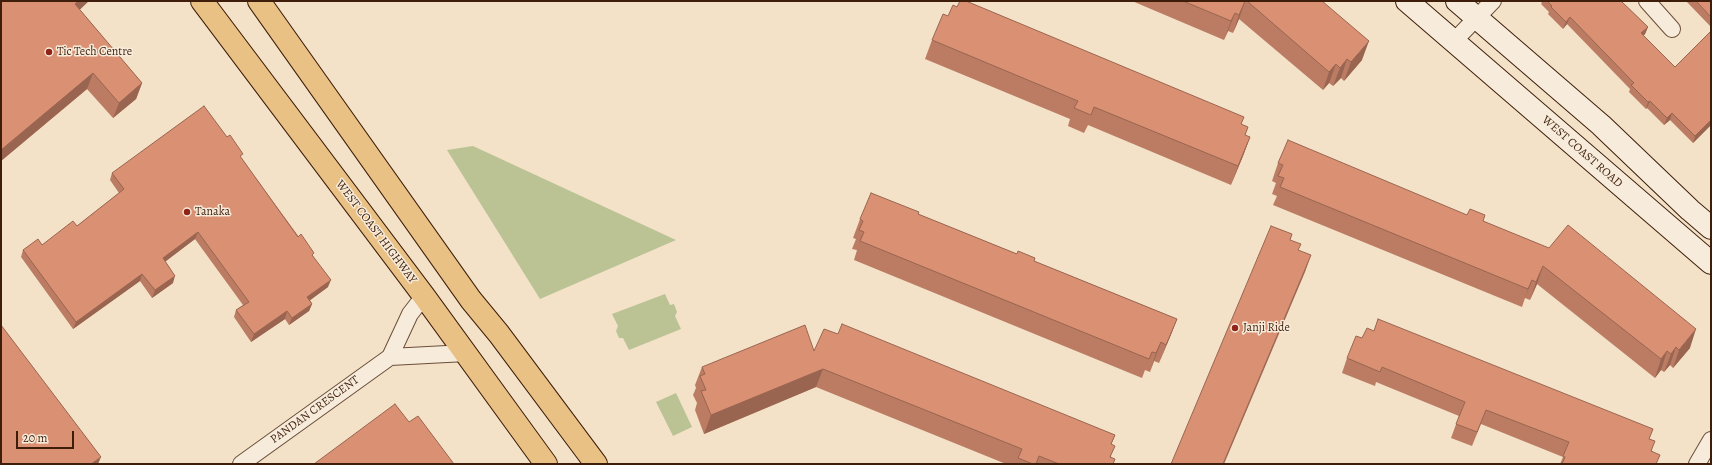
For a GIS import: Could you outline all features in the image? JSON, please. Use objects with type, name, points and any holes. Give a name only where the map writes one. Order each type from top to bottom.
[{"type":"highway","name":"WEST COAST HIGHWAY","points":[[202,1],[424,296],[546,464]]},
{"type":"highway","points":[[260,1],[471,300],[499,334],[596,464]]},
{"type":"main road","name":"WEST COAST ROAD","points":[[1407,1],[1711,263]]},
{"type":"main road","points":[[1457,1],[1601,125],[1690,210],[1711,228]]},
{"type":"main road","points":[[1690,210],[1711,212]]},
{"type":"street","points":[[1454,41],[1493,1]]},
{"type":"street","points":[[1646,1],[1672,29]]},
{"type":"street","name":"PANDAN CRESCENT","points":[[241,464],[390,357],[410,314],[424,296]]},
{"type":"street","points":[[390,357],[466,353]]},
{"type":"street","points":[[1698,464],[1711,440]]},
{"type":"green space","points":[[473,146],[676,240],[540,299],[447,150]]},
{"type":"green space","points":[[665,294],[670,305],[674,304],[677,312],[675,316],[681,329],[629,350],[623,338],[619,338],[616,331],[618,326],[612,314]]},
{"type":"green space","points":[[676,393],[692,427],[673,436],[656,402]]},
{"type":"building","name":"Tic Tech Centre","points":[[1,1],[78,1],[75,4],[142,83],[119,103],[93,73],[1,150]]},
{"type":"building","points":[[960,1],[966,1],[1244,117],[1241,124],[1248,127],[1245,135],[1250,137],[1238,166],[1094,107],[1091,115],[1074,108],[1078,101],[932,40],[943,14],[948,16],[953,5],[957,7]]},
{"type":"building","points":[[1183,1],[1245,1],[1239,15],[1235,13],[1231,21]]},
{"type":"building","points":[[1247,1],[1322,1],[1369,41],[1351,62],[1347,59],[1340,68],[1336,64],[1329,72]]},
{"type":"building","points":[[1547,1],[1621,1],[1648,27],[1641,33],[1675,67],[1711,31],[1711,120],[1695,136],[1672,113],[1667,118],[1631,85],[1634,83],[1570,17],[1566,22]]},
{"type":"building","points":[[1696,1],[1711,1],[1711,17]]},
{"type":"building","name":"Tanaka","points":[[204,106],[227,137],[230,135],[243,154],[240,156],[298,237],[301,234],[314,253],[312,255],[331,280],[307,297],[312,304],[292,318],[287,311],[254,334],[236,310],[249,302],[198,232],[163,258],[175,276],[155,290],[142,274],[76,322],[23,250],[38,239],[42,245],[73,221],[77,226],[124,189],[112,173]]},
{"type":"building","points":[[1288,140],[1467,215],[1470,209],[1485,215],[1483,221],[1549,248],[1568,225],[1696,329],[1679,350],[1676,347],[1671,354],[1667,351],[1661,359],[1543,266],[1536,282],[1532,280],[1528,289],[1280,187],[1284,178],[1278,176],[1283,165],[1278,163]]},
{"type":"building","points":[[871,193],[919,212],[918,214],[1017,254],[1018,251],[1035,258],[1034,261],[1177,319],[1166,345],[1161,342],[1156,353],[1152,352],[1149,359],[860,241],[864,232],[859,230],[863,221],[860,219]]},
{"type":"building","points":[[1271,226],[1292,234],[1290,240],[1301,244],[1298,250],[1311,255],[1223,464],[1171,464]]},
{"type":"building","points":[[1378,319],[1653,429],[1649,439],[1655,441],[1651,451],[1660,455],[1656,464],[1562,464],[1565,457],[1563,456],[1569,442],[1486,410],[1477,432],[1456,424],[1465,402],[1382,367],[1380,372],[1347,358],[1356,336],[1362,338],[1367,328],[1374,331]]},
{"type":"building","points":[[842,324],[1115,435],[1111,444],[1115,446],[1110,457],[1115,459],[1113,464],[1059,464],[1039,456],[1036,464],[1033,464],[1018,458],[1022,449],[823,369],[711,415],[701,391],[706,390],[700,376],[705,374],[702,367],[805,325],[814,351],[824,329],[838,334]]},
{"type":"building","points":[[1,325],[101,457],[91,464],[1,464]]},
{"type":"building","points":[[395,404],[409,422],[418,416],[454,464],[314,464]]},
{"type":"place","name":"Tic Tech Centre","points":[[49,52]]},
{"type":"place","name":"Tanaka","points":[[187,212]]},
{"type":"place","name":"Janji Ride","points":[[1235,328]]}]
